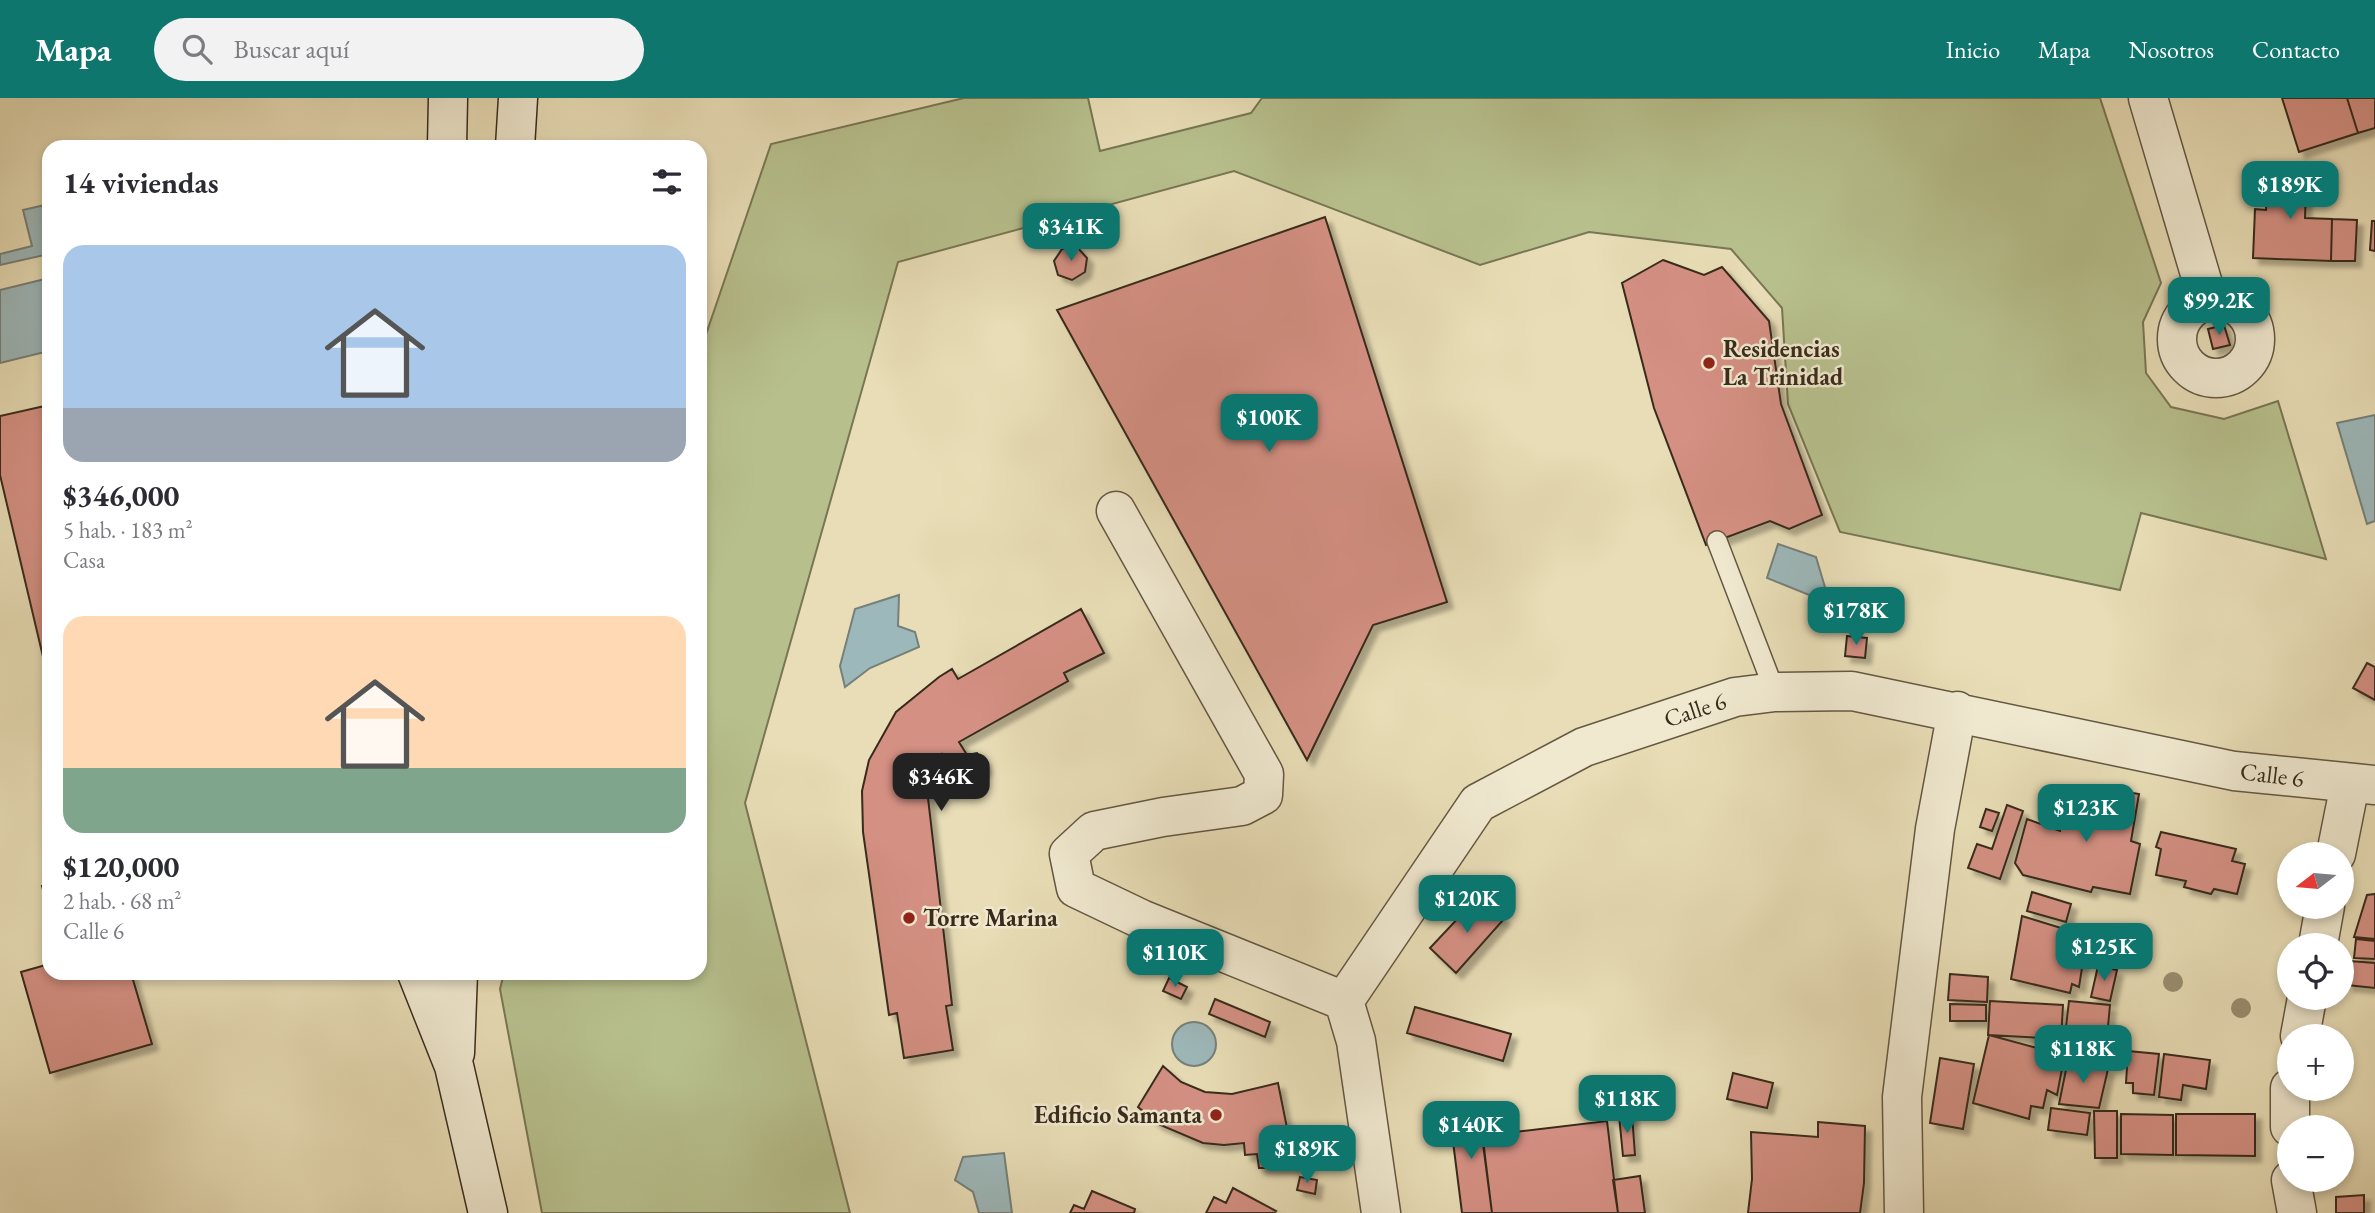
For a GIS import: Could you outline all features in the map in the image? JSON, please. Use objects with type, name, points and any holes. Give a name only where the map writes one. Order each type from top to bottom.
[{"type":"street","points":[[447,140],[448,98]]},
{"type":"street","points":[[515,140],[518,98]]},
{"type":"street","points":[[2148,98],[2208,301]]},
{"type":"street","points":[[1116,511],[1264,774],[1263,795],[1242,806],[1163,817],[1094,831],[1069,854],[1076,888],[1141,919],[1344,1001],[1356,1041],[1381,1213]]},
{"type":"street","name":"Calle 6","points":[[1344,1001],[1478,803],[1584,747],[1735,696],[1775,692],[1852,691],[2234,771],[2362,785]]},
{"type":"street","points":[[1904,1213],[1902,1097],[1936,829],[1957,712]]},
{"type":"street","points":[[2341,842],[2362,785]]},
{"type":"street","points":[[420,980],[454,1066],[488,1213]]},
{"type":"street","points":[[454,1066],[458,980]]},
{"type":"street","points":[[2293,1192],[2297,1213]]},
{"type":"lane","points":[[1717,541],[1775,692]]},
{"type":"green space","points":[[964,98],[1088,98],[1100,151],[1251,113],[1262,98],[2100,98],[2161,283],[2143,322],[2146,373],[2171,407],[2224,419],[2278,401],[2326,559],[2141,513],[2120,590],[1840,532],[1788,404],[1782,308],[1731,249],[1589,232],[1480,265],[1234,171],[898,262],[745,803],[850,1213],[542,1213],[500,989],[502,980],[707,980],[707,331],[771,144]]},
{"type":"water","points":[[42,206],[42,256],[0,265],[0,254],[32,246],[23,210]]},
{"type":"water","points":[[42,280],[42,353],[0,363],[0,290]]},
{"type":"water","points":[[2375,415],[2375,521],[2367,524],[2337,423]]},
{"type":"water","points":[[1778,544],[1816,557],[1827,594],[1824,601],[1767,578]]},
{"type":"water","points":[[899,595],[898,626],[915,632],[919,647],[870,668],[845,687],[840,666],[855,609]]},
{"type":"water","points":[[1194,1022],[1209,1029],[1216,1044],[1209,1059],[1194,1066],[1179,1059],[1172,1044],[1179,1029]]},
{"type":"water","points":[[1004,1153],[1012,1213],[979,1213],[973,1192],[955,1180],[963,1157]]},
{"type":"building","points":[[2282,98],[2347,98],[2358,133],[2299,152]]},
{"type":"building","points":[[2347,98],[2375,98],[2375,128],[2358,133]]},
{"type":"building","points":[[2279,163],[2307,164],[2305,218],[2332,219],[2331,261],[2253,258],[2255,209],[2266,210],[2266,182],[2279,182]]},
{"type":"building","points":[[1325,217],[1447,602],[1373,625],[1307,760],[1057,310]]},
{"type":"building","points":[[2332,219],[2357,220],[2355,261],[2331,261]]},
{"type":"building","points":[[2372,221],[2375,221],[2375,251],[2370,250]]},
{"type":"building","points":[[1077,247],[1087,258],[1085,272],[1072,280],[1058,275],[1054,261],[1062,249]]},
{"type":"building","name":"Residencias La Trinidad","points":[[1663,260],[1704,275],[1722,267],[1769,321],[1781,404],[1822,515],[1789,529],[1770,521],[1706,545],[1654,408],[1622,283]]},
{"type":"building","points":[[2224,325],[2230,345],[2213,349],[2208,329]]},
{"type":"building","points":[[42,407],[42,652],[0,475],[0,416]]},
{"type":"building","name":"Torre Marina","points":[[1081,609],[1104,653],[1064,673],[1068,681],[959,742],[967,755],[977,753],[985,768],[980,775],[962,787],[947,790],[943,782],[950,768],[942,754],[936,762],[928,786],[928,798],[952,1005],[946,1006],[953,1050],[904,1058],[897,1013],[889,1015],[863,832],[862,791],[869,760],[896,712],[939,677],[952,669],[958,679]]},
{"type":"building","points":[[1847,636],[1867,638],[1865,658],[1845,656]]},
{"type":"building","points":[[2367,663],[2375,667],[2375,700],[2353,688]]},
{"type":"building","points":[[2092,786],[2139,794],[2131,841],[2140,844],[2130,894],[2093,887],[2091,892],[2023,875],[2015,863],[2027,819],[2060,831],[2061,824],[2066,825],[2075,796]]},
{"type":"building","points":[[2007,805],[2023,811],[2000,879],[1968,868],[1977,844],[1992,849]]},
{"type":"building","points":[[1986,809],[1999,813],[1992,831],[1980,827]]},
{"type":"building","points":[[2161,832],[2236,849],[2232,861],[2245,864],[2237,894],[2214,889],[2211,894],[2184,887],[2186,881],[2156,875],[2161,849],[2156,847]]},
{"type":"building","points":[[2032,892],[2071,904],[2066,922],[2027,911]]},
{"type":"building","points":[[2375,894],[2375,939],[2354,937],[2367,895]]},
{"type":"building","points":[[1477,898],[1504,919],[1456,973],[1430,948]]},
{"type":"building","points":[[2022,916],[2087,936],[2079,987],[2072,984],[2070,993],[2011,979]]},
{"type":"building","points":[[2356,939],[2375,941],[2375,959],[2354,958]]},
{"type":"building","points":[[2354,961],[2375,963],[2375,988],[2354,986]]},
{"type":"building","points":[[42,966],[42,980],[133,980],[152,1044],[50,1073],[21,972]]},
{"type":"building","points":[[2098,966],[2117,970],[2110,1001],[2091,997]]},
{"type":"building","points":[[1950,974],[1988,977],[1987,1002],[1948,1000]]},
{"type":"building","points":[[1169,978],[1187,987],[1181,999],[1163,991]]},
{"type":"building","points":[[1215,999],[1270,1022],[1265,1037],[1209,1014]]},
{"type":"building","points":[[1990,1001],[2063,1005],[2061,1039],[1988,1035]]},
{"type":"building","points":[[2069,1001],[2110,1005],[2106,1048],[2064,1044]]},
{"type":"building","points":[[1950,1004],[1986,1005],[1986,1021],[1950,1021]]},
{"type":"building","points":[[1415,1007],[1511,1034],[1503,1061],[1407,1033]]},
{"type":"building","points":[[1989,1035],[2037,1048],[2046,1044],[2065,1053],[2057,1095],[2047,1090],[2043,1108],[2031,1106],[2029,1119],[1973,1103]]},
{"type":"building","points":[[2128,1051],[2159,1054],[2154,1095],[2133,1093],[2133,1083],[2126,1083]]},
{"type":"building","points":[[2164,1054],[2210,1060],[2206,1089],[2183,1085],[2181,1100],[2159,1097]]},
{"type":"building","points":[[1940,1058],[1974,1064],[1963,1129],[1930,1123]]},
{"type":"building","points":[[2068,1060],[2108,1069],[2099,1108],[2059,1104]]},
{"type":"building","name":"Edificio Samanta","points":[[1163,1066],[1181,1082],[1205,1092],[1232,1094],[1278,1083],[1295,1168],[1259,1168],[1257,1154],[1245,1155],[1244,1143],[1203,1143],[1158,1124],[1138,1107]]},
{"type":"building","points":[[1733,1073],[1773,1083],[1767,1108],[1727,1099]]},
{"type":"building","points":[[1479,1107],[1492,1213],[1462,1213],[1449,1110]]},
{"type":"building","points":[[2051,1108],[2090,1113],[2087,1135],[2048,1130]]},
{"type":"building","points":[[2094,1111],[2117,1111],[2117,1158],[2095,1158]]},
{"type":"building","points":[[1632,1114],[1635,1155],[1623,1156],[1619,1115]]},
{"type":"building","points":[[2121,1114],[2173,1115],[2173,1155],[2121,1154]]},
{"type":"building","points":[[2176,1114],[2255,1114],[2255,1156],[2176,1155]]},
{"type":"building","points":[[1607,1121],[1618,1213],[1492,1213],[1482,1136]]},
{"type":"building","points":[[1818,1122],[1865,1126],[1864,1183],[1860,1213],[1748,1213],[1752,1179],[1751,1132],[1818,1137]]},
{"type":"building","points":[[1640,1176],[1645,1213],[1618,1213],[1613,1180]]},
{"type":"building","points":[[1300,1177],[1317,1180],[1315,1194],[1297,1190]]},
{"type":"building","points":[[1233,1188],[1276,1211],[1206,1213],[1214,1197],[1226,1203]]},
{"type":"building","points":[[1092,1191],[1135,1209],[1134,1213],[1070,1213],[1074,1205],[1084,1209]]},
{"type":"building","points":[[2364,1195],[2364,1213],[2336,1213],[2336,1197]]},
{"type":"place","name":"Residencias La Trinidad","points":[[1709,363]]},
{"type":"place","name":"Torre Marina","points":[[909,918]]},
{"type":"place","name":"Edificio Samanta","points":[[1216,1115]]}]
